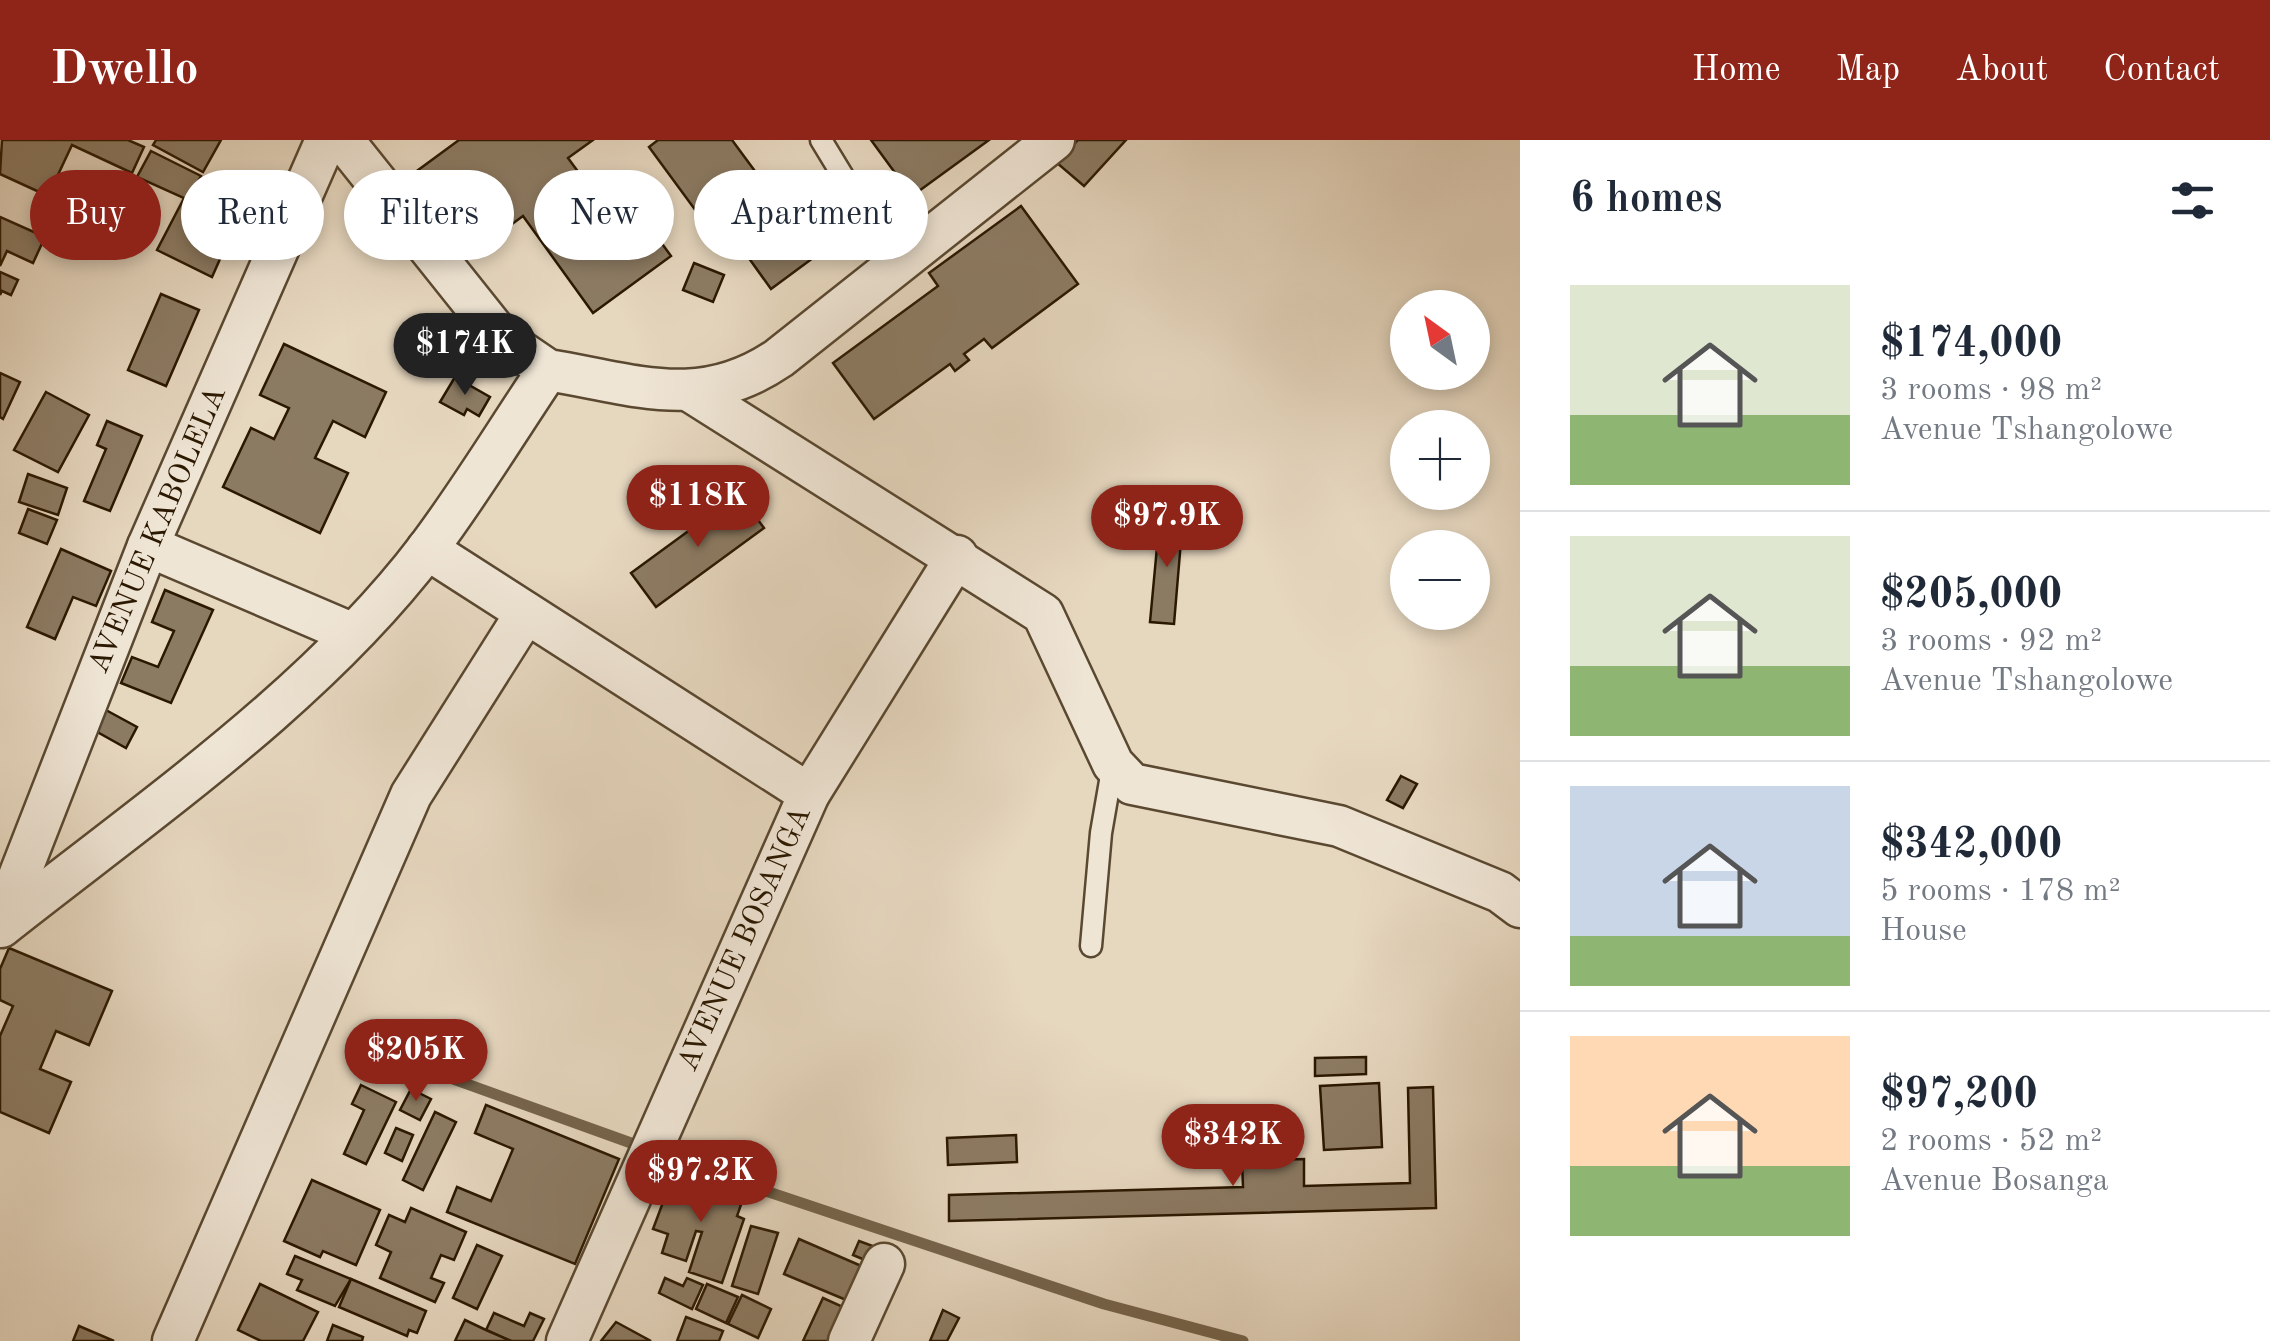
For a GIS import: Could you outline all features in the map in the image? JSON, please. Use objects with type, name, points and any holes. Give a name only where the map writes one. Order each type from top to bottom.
[{"type":"street","name":"AVENUE KABOLELA","points":[[0,926],[148,546],[326,140]]},
{"type":"street","points":[[343,140],[501,338],[548,370],[693,393],[730,385],[758,373],[1054,140]]},
{"type":"street","points":[[0,926],[254,726],[351,633],[427,549],[548,370]]},
{"type":"street","points":[[693,393],[958,556],[1043,614],[1113,764],[1132,784],[1339,826],[1500,892],[1520,908]]},
{"type":"street","points":[[148,546],[351,633]]},
{"type":"street","points":[[427,549],[809,794]]},
{"type":"street","name":"AVENUE BOSANGA","points":[[568,1341],[809,794],[958,556]]},
{"type":"street","points":[[172,1341],[411,795],[526,613]]},
{"type":"street","points":[[849,1341],[884,1264]]},
{"type":"lane","points":[[821,140],[897,265]]},
{"type":"lane","points":[[1092,946],[1101,832],[1113,764]]},
{"type":"building","points":[[2,140],[128,140],[144,147],[133,170],[72,145],[60,170],[30,170],[30,188],[0,174]]},
{"type":"building","points":[[156,140],[221,140],[204,170],[153,145]]},
{"type":"building","points":[[459,140],[593,140],[568,158],[577,170],[534,170],[534,231],[523,216],[514,223],[514,170],[418,170]]},
{"type":"building","points":[[658,140],[732,140],[754,170],[694,170],[694,208],[674,181],[674,170],[666,170],[649,147]]},
{"type":"building","points":[[871,140],[989,140],[928,184],[928,170],[893,170]]},
{"type":"building","points":[[1078,140],[1126,140],[1084,186],[1057,163]]},
{"type":"building","points":[[151,151],[189,170],[181,170],[181,197],[161,188],[161,170],[141,170]]},
{"type":"building","points":[[181,204],[181,260],[220,260],[212,277],[161,252],[161,242]]},
{"type":"building","points":[[1021,206],[1078,284],[992,348],[984,339],[964,354],[969,360],[955,371],[950,364],[874,419],[833,363],[938,286],[929,273]]},
{"type":"building","points":[[0,217],[30,230],[30,260],[34,260],[33,263],[7,251],[0,266]]},
{"type":"building","points":[[555,260],[666,260],[593,313]]},
{"type":"building","points":[[750,260],[810,260],[771,289]]},
{"type":"building","points":[[694,263],[724,275],[713,302],[683,290]]},
{"type":"building","points":[[0,272],[18,280],[11,295],[2,291],[0,295]]},
{"type":"building","points":[[161,294],[199,310],[166,386],[128,370]]},
{"type":"building","points":[[284,344],[386,392],[365,437],[333,421],[315,458],[348,473],[320,533],[223,487],[251,428],[274,439],[289,408],[260,395]]},
{"type":"building","points":[[0,373],[20,382],[3,419],[0,417]]},
{"type":"building","points":[[455,377],[490,397],[479,416],[467,409],[464,415],[440,402]]},
{"type":"building","points":[[46,392],[89,415],[58,472],[14,450]]},
{"type":"building","points":[[107,421],[142,436],[110,511],[84,501],[106,449],[97,445]]},
{"type":"building","points":[[28,474],[67,488],[58,515],[19,502]]},
{"type":"building","points":[[739,494],[764,528],[656,607],[631,573]]},
{"type":"building","points":[[28,509],[57,520],[47,544],[19,533]]},
{"type":"building","points":[[1160,515],[1183,517],[1174,624],[1150,622]]},
{"type":"building","points":[[61,549],[111,571],[96,606],[73,597],[55,639],[27,627]]},
{"type":"building","points":[[165,590],[213,610],[171,703],[121,683],[132,657],[158,667],[174,631],[152,622]]},
{"type":"building","points":[[104,709],[137,727],[126,748],[92,729]]},
{"type":"building","points":[[1401,776],[1417,784],[1403,808],[1387,800]]},
{"type":"building","points":[[9,948],[112,991],[89,1045],[56,1031],[40,1069],[71,1082],[49,1133],[0,1112],[0,1036],[13,1006],[0,1000],[0,969]]},
{"type":"building","points":[[1366,1057],[1366,1074],[1315,1076],[1315,1058]]},
{"type":"building","points":[[1379,1083],[1382,1147],[1324,1150],[1320,1086]]},
{"type":"building","points":[[361,1085],[396,1102],[366,1164],[344,1154],[364,1110],[352,1104]]},
{"type":"building","points":[[1433,1087],[1436,1208],[949,1221],[949,1195],[1243,1187],[1242,1161],[1304,1159],[1304,1186],[1410,1183],[1408,1088]]},
{"type":"building","points":[[411,1089],[431,1099],[420,1120],[400,1110]]},
{"type":"building","points":[[486,1105],[619,1159],[575,1264],[447,1212],[457,1187],[491,1201],[513,1149],[475,1133]]},
{"type":"building","points":[[435,1112],[456,1122],[423,1190],[403,1180]]},
{"type":"building","points":[[396,1128],[413,1135],[402,1161],[385,1153]]},
{"type":"building","points":[[1016,1135],[1017,1162],[948,1165],[947,1138]]},
{"type":"building","points":[[674,1173],[744,1196],[737,1216],[744,1219],[722,1283],[689,1272],[702,1232],[696,1231],[686,1261],[662,1253],[668,1234],[653,1229]]},
{"type":"building","points":[[312,1180],[380,1210],[356,1265],[323,1251],[320,1257],[284,1241]]},
{"type":"building","points":[[411,1208],[466,1232],[454,1260],[441,1255],[431,1278],[444,1283],[435,1302],[380,1278],[391,1252],[376,1245],[389,1215],[405,1222]]},
{"type":"building","points":[[751,1226],[778,1233],[758,1294],[732,1286]]},
{"type":"building","points":[[799,1239],[866,1268],[851,1302],[784,1274]]},
{"type":"building","points":[[859,1241],[878,1248],[872,1263],[853,1255]]},
{"type":"building","points":[[477,1245],[502,1256],[477,1309],[453,1298]]},
{"type":"building","points":[[295,1256],[351,1279],[335,1306],[297,1290],[302,1280],[287,1274]]},
{"type":"building","points":[[665,1278],[683,1286],[687,1278],[703,1285],[692,1309],[659,1293]]},
{"type":"building","points":[[351,1279],[426,1311],[417,1333],[409,1330],[407,1336],[339,1307]]},
{"type":"building","points":[[260,1284],[318,1312],[303,1341],[261,1341],[238,1330]]},
{"type":"building","points":[[707,1284],[738,1297],[726,1323],[696,1309]]},
{"type":"building","points":[[742,1295],[771,1309],[758,1338],[728,1324]]},
{"type":"building","points":[[823,1298],[852,1311],[838,1341],[803,1341]]},
{"type":"building","points":[[943,1310],[959,1318],[947,1341],[930,1341]]},
{"type":"building","points":[[494,1313],[524,1326],[530,1313],[544,1319],[533,1341],[511,1341],[486,1330]]},
{"type":"building","points":[[686,1317],[723,1331],[719,1341],[677,1341]]},
{"type":"building","points":[[465,1320],[486,1330],[511,1341],[455,1341]]},
{"type":"building","points":[[616,1322],[651,1341],[601,1341]]},
{"type":"building","points":[[333,1325],[363,1337],[362,1341],[327,1341]]},
{"type":"building","points":[[79,1326],[114,1341],[73,1341]]},
{"type":"waterway","points":[[353,1043],[631,1143]]},
{"type":"waterway","points":[[676,1161],[1104,1304],[1243,1341]]}]
